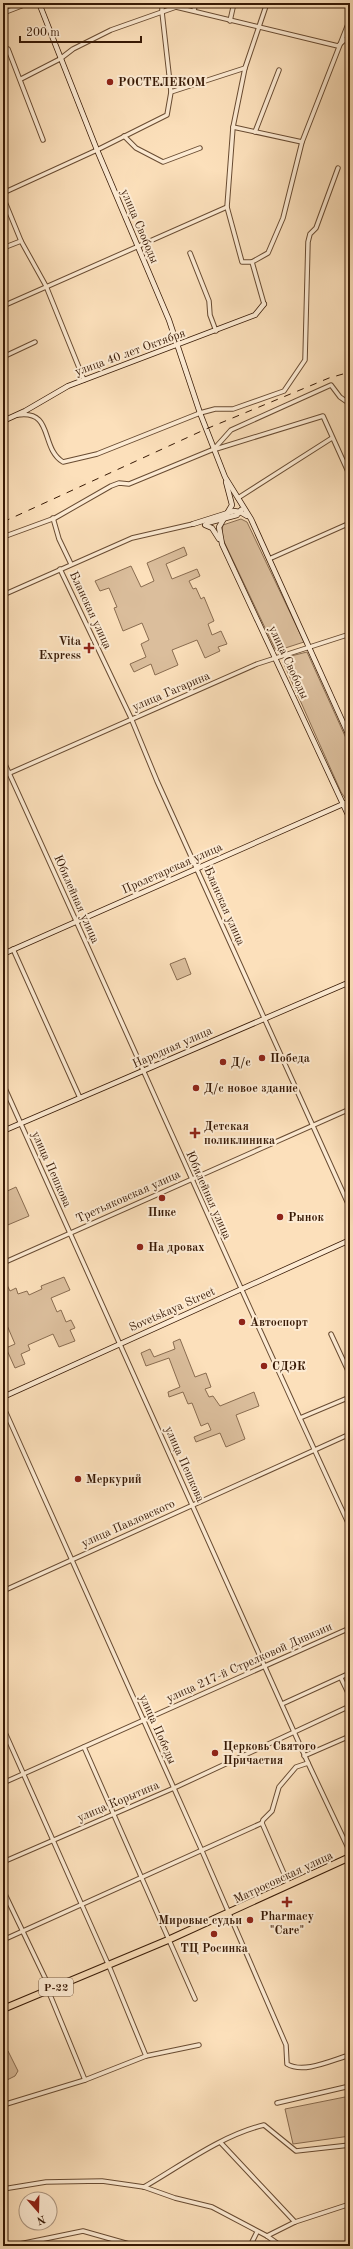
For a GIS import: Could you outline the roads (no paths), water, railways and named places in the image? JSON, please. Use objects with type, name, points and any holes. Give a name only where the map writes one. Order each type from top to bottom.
[{"type":"highway","name":"Матросовская улица","points":[[3,2008],[109,1966],[228,1914],[350,1858]]},
{"type":"street","points":[[3,13],[29,3]]},
{"type":"street","name":"улица Свободы","points":[[38,3],[178,346],[200,413],[225,477],[251,520],[350,738]]},
{"type":"street","points":[[3,193],[97,150],[167,115],[170,92],[162,3]]},
{"type":"street","points":[[194,10],[196,3]]},
{"type":"street","points":[[230,21],[234,3]]},
{"type":"street","points":[[268,3],[245,68],[232,127],[227,207],[242,262],[252,262],[268,253],[283,218],[302,142],[338,46],[350,19]]},
{"type":"street","points":[[21,79],[60,59],[73,49],[111,30],[176,7],[194,10],[259,29],[338,46]]},
{"type":"street","points":[[338,46],[350,35]]},
{"type":"street","points":[[8,49],[21,79],[43,140]]},
{"type":"street","points":[[170,92],[245,68]]},
{"type":"street","points":[[255,132],[279,70]]},
{"type":"street","points":[[232,127],[302,142]]},
{"type":"street","points":[[124,136],[136,148],[163,162],[200,148]]},
{"type":"street","points":[[15,416],[33,414],[40,420],[53,453],[63,462],[98,454],[200,413],[215,409],[233,409],[284,391],[294,373],[305,360],[308,242],[310,234],[316,228],[338,168]]},
{"type":"street","points":[[3,197],[4,204],[21,241],[46,286],[84,380]]},
{"type":"street","points":[[3,306],[227,207]]},
{"type":"street","points":[[3,248],[21,241]]},
{"type":"street","points":[[190,253],[209,301],[210,315],[216,331]]},
{"type":"street","points":[[252,262],[264,304]]},
{"type":"street","name":"улица 40 лет Октября","points":[[4,419],[15,416],[68,386],[178,346],[255,315],[264,304]]},
{"type":"street","points":[[3,357],[35,342]]},
{"type":"street","points":[[214,449],[231,430],[331,385],[340,397],[350,404]]},
{"type":"street","points":[[33,414],[36,405]]},
{"type":"street","points":[[3,538],[53,518],[68,509],[84,503],[97,493],[111,486],[129,484],[214,449],[322,416],[350,476]]},
{"type":"street","points":[[238,498],[332,438]]},
{"type":"street","name":"улица Свободы","points":[[218,458],[232,499],[228,514]]},
{"type":"street","points":[[193,524],[222,521],[237,515],[240,512],[241,504]]},
{"type":"street","points":[[3,595],[132,538],[240,512]]},
{"type":"street","name":"улица Свободы","points":[[240,512],[251,520]]},
{"type":"street","points":[[222,521],[228,514]]},
{"type":"street","points":[[53,518],[58,539],[71,564]]},
{"type":"street","name":"улица Свободы","points":[[222,521],[219,532],[222,544],[350,820]]},
{"type":"street","points":[[269,559],[350,523]]},
{"type":"street","points":[[201,524],[212,528],[222,544]]},
{"type":"street","name":"Бланская улица","points":[[60,569],[131,718],[157,781],[350,1208]]},
{"type":"street","name":"улица Гагарина","points":[[3,776],[131,718],[276,658],[350,634]]},
{"type":"street","name":"Юбилейная улица","points":[[3,760],[77,921],[191,1179],[350,1527]]},
{"type":"street","name":"Пролетарская улица","points":[[3,954],[197,867],[350,801]]},
{"type":"street","points":[[13,950],[80,1098]]},
{"type":"street","name":"Народная улица","points":[[3,1131],[263,1018],[350,982]]},
{"type":"street","name":"улица Пешкова","points":[[3,1084],[121,1344],[304,1756],[350,1852]]},
{"type":"street","name":"Третьяковская улица","points":[[3,1263],[350,1109]]},
{"type":"street","name":"Sovetskaya Street","points":[[3,1397],[350,1240]]},
{"type":"street","points":[[331,1334],[350,1376]]},
{"type":"street","points":[[300,1418],[350,1397]]},
{"type":"street","name":"улица Победы","points":[[3,1406],[202,1851],[286,2045],[287,2064],[302,2068],[350,2055]]},
{"type":"street","name":"улица Павловского","points":[[3,1591],[350,1434]]},
{"type":"street","name":"улица 217-й Стрелковой Дивизии","points":[[3,1783],[350,1628]]},
{"type":"street","points":[[282,1704],[350,1673]]},
{"type":"street","points":[[341,1678],[350,1697]]},
{"type":"street","name":"улица Корытина","points":[[3,1862],[174,1788],[350,1706]]},
{"type":"street","points":[[3,1728],[109,1966],[146,2056]]},
{"type":"street","points":[[304,1756],[350,1736]]},
{"type":"street","points":[[84,1748],[195,1999]]},
{"type":"street","points":[[3,1940],[262,1823],[272,1811],[280,1787],[296,1767],[308,1763]]},
{"type":"street","points":[[262,1823],[289,1886]]},
{"type":"street","points":[[3,1890],[47,1982],[48,1990],[85,2080]]},
{"type":"street","points":[[3,2105],[85,2080],[146,2056],[199,2045]]},
{"type":"street","points":[[277,2103],[350,2086]]},
{"type":"street","points":[[144,2187],[221,2142],[250,2129],[264,2125],[296,2151],[350,2145]]},
{"type":"street","points":[[221,2142],[295,2222]]},
{"type":"street","points":[[3,2189],[46,2182],[102,2181],[144,2187],[175,2198],[212,2207],[267,2236],[281,2246]]},
{"type":"street","points":[[267,2236],[295,2222],[350,2204]]},
{"type":"street","points":[[10,2246],[83,2231],[136,2246]]},
{"type":"street","points":[[250,2246],[257,2232]]},
{"type":"railway","points":[[3,522],[206,429],[329,378],[350,372]]},
{"type":"place","name":"РОСТЕЛЕКОМ","points":[[110,82]]},
{"type":"place","name":"Vita Express","points":[[89,648]]},
{"type":"place","name":"Победа","points":[[262,1058]]},
{"type":"place","name":"Д/с","points":[[223,1062]]},
{"type":"place","name":"Д/с новое здание","points":[[196,1088]]},
{"type":"place","name":"Детская поликлиника","points":[[195,1133]]},
{"type":"place","name":"Пике","points":[[162,1198]]},
{"type":"place","name":"Рынок","points":[[280,1217]]},
{"type":"place","name":"На дровах","points":[[140,1247]]},
{"type":"place","name":"Автоспорт","points":[[242,1322]]},
{"type":"place","name":"СДЭК","points":[[264,1366]]},
{"type":"place","name":"Меркурий","points":[[78,1479]]},
{"type":"place","name":"Церковь Святого Причастия","points":[[215,1753]]},
{"type":"place","name":"Pharmacy \"Care\"","points":[[287,1902]]},
{"type":"place","name":"Мировые судьи","points":[[250,1920]]},
{"type":"place","name":"ТЦ Росинка","points":[[214,1934]]}]
